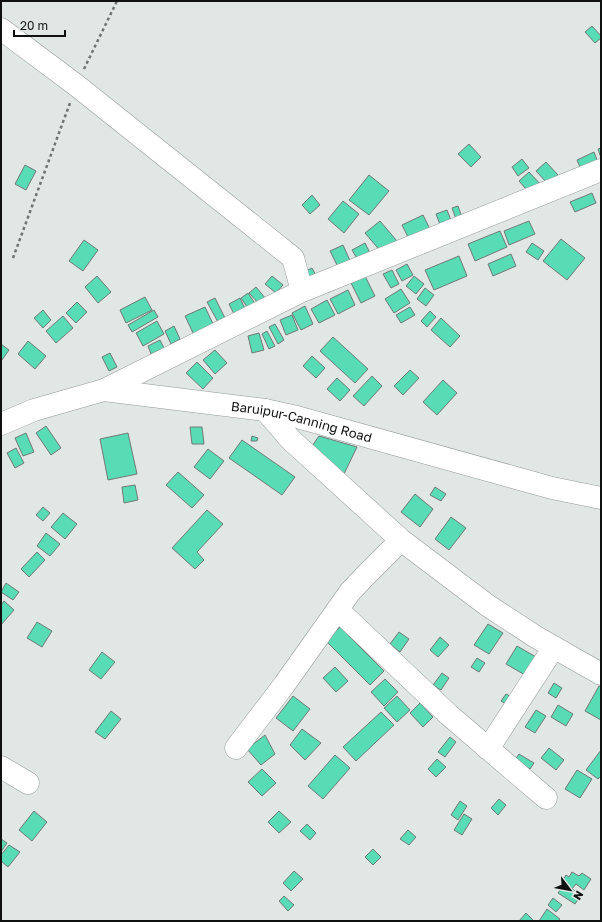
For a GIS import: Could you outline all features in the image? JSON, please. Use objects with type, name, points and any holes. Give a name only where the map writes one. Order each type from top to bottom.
[{"type":"street","points":[[1,30],[76,85],[293,258],[302,291]]},
{"type":"street","points":[[104,390],[302,291],[601,170]]},
{"type":"street","name":"Baruipur-Canning Road","points":[[1,424],[34,410],[104,390],[265,410],[297,417],[552,488],[601,498]]},
{"type":"street","points":[[265,410],[290,440],[400,540],[487,605],[554,647],[601,674]]},
{"type":"street","points":[[236,748],[284,685],[350,592],[400,540]]},
{"type":"street","points":[[338,610],[449,715],[546,798]]},
{"type":"street","points":[[488,749],[554,647]]},
{"type":"street","points":[[1,767],[28,783]]},
{"type":"path","points":[[13,258],[36,190],[76,85],[116,1]]},
{"type":"building","points":[[592,26],[601,36],[601,38],[595,43],[585,32]]},
{"type":"building","points":[[469,144],[481,157],[471,167],[458,154]]},
{"type":"building","points":[[601,148],[601,158],[598,149]]},
{"type":"building","points":[[594,152],[599,165],[582,172],[577,160]]},
{"type":"building","points":[[522,159],[529,168],[518,176],[512,167]]},
{"type":"building","points":[[546,162],[558,175],[548,184],[536,171]]},
{"type":"building","points":[[25,165],[36,171],[26,190],[15,184]]},
{"type":"building","points":[[529,172],[543,187],[532,196],[519,181]]},
{"type":"building","points":[[369,175],[389,191],[369,215],[349,200]]},
{"type":"building","points":[[592,193],[596,203],[575,212],[570,202]]},
{"type":"building","points":[[312,195],[320,205],[310,214],[302,205]]},
{"type":"building","points":[[343,201],[359,214],[344,233],[328,219]]},
{"type":"building","points":[[458,206],[463,220],[457,222],[452,208]]},
{"type":"building","points":[[447,210],[452,223],[441,227],[436,214]]},
{"type":"building","points":[[423,215],[432,233],[411,243],[402,225]]},
{"type":"building","points":[[380,221],[397,241],[382,253],[365,233]]},
{"type":"building","points":[[529,221],[535,234],[509,245],[504,231]]},
{"type":"building","points":[[500,231],[507,247],[475,261],[468,244]]},
{"type":"building","points":[[561,239],[585,258],[567,280],[543,261]]},
{"type":"building","points":[[84,240],[98,250],[83,271],[69,261]]},
{"type":"building","points":[[365,243],[371,255],[359,262],[352,250]]},
{"type":"building","points":[[532,243],[544,251],[538,260],[526,252]]},
{"type":"building","points":[[343,245],[352,265],[340,271],[330,251]]},
{"type":"building","points":[[511,254],[516,266],[493,276],[488,264]]},
{"type":"building","points":[[459,256],[467,276],[434,290],[425,270]]},
{"type":"building","points":[[407,264],[413,275],[402,281],[396,270]]},
{"type":"building","points":[[312,268],[318,279],[310,283],[304,272]]},
{"type":"building","points":[[392,270],[399,284],[391,288],[383,274]]},
{"type":"building","points":[[97,276],[111,292],[98,303],[85,287]]},
{"type":"building","points":[[272,276],[283,285],[276,293],[265,284]]},
{"type":"building","points":[[365,276],[375,296],[361,303],[351,283]]},
{"type":"building","points":[[414,276],[424,284],[416,294],[406,286]]},
{"type":"building","points":[[256,287],[266,299],[259,304],[249,293]]},
{"type":"building","points":[[425,288],[434,295],[426,306],[417,299]]},
{"type":"building","points":[[401,289],[410,303],[394,313],[385,299]]},
{"type":"building","points":[[348,290],[355,305],[338,314],[330,299]]},
{"type":"building","points":[[248,293],[256,305],[249,310],[241,298]]},
{"type":"building","points":[[145,297],[152,310],[126,323],[120,310]]},
{"type":"building","points":[[215,298],[226,320],[219,324],[207,302]]},
{"type":"building","points":[[240,298],[246,311],[235,316],[229,304]]},
{"type":"building","points":[[327,300],[335,315],[319,323],[311,309]]},
{"type":"building","points":[[77,302],[87,312],[76,323],[66,313]]},
{"type":"building","points":[[305,306],[313,324],[301,330],[292,313]]},
{"type":"building","points":[[205,307],[214,326],[194,335],[185,316]]},
{"type":"building","points":[[410,307],[415,315],[401,323],[396,315]]},
{"type":"building","points":[[43,310],[51,320],[43,328],[34,318]]},
{"type":"building","points":[[154,310],[158,317],[132,332],[128,325]]},
{"type":"building","points":[[430,311],[436,317],[427,327],[421,321]]},
{"type":"building","points":[[292,315],[298,330],[286,335],[280,320]]},
{"type":"building","points":[[63,316],[73,328],[56,343],[46,331]]},
{"type":"building","points":[[441,318],[460,336],[450,347],[431,330]]},
{"type":"building","points":[[157,321],[164,334],[143,346],[136,333]]},
{"type":"building","points":[[275,324],[284,340],[278,344],[269,327]]},
{"type":"building","points":[[174,326],[180,339],[171,344],[165,331]]},
{"type":"building","points":[[267,331],[275,346],[269,349],[262,334]]},
{"type":"building","points":[[259,333],[264,350],[252,353],[248,336]]},
{"type":"building","points":[[333,337],[368,369],[355,383],[320,351]]},
{"type":"building","points":[[160,340],[164,348],[151,354],[148,346]]},
{"type":"building","points":[[28,341],[46,356],[35,369],[18,354]]},
{"type":"building","points":[[1,344],[9,350],[2,360],[1,360]]},
{"type":"building","points":[[215,350],[227,363],[215,374],[203,360]]},
{"type":"building","points":[[110,353],[117,367],[109,371],[102,357]]},
{"type":"building","points":[[312,356],[325,368],[316,378],[303,366]]},
{"type":"building","points":[[197,362],[213,378],[203,389],[186,373]]},
{"type":"building","points":[[410,370],[419,378],[403,395],[394,386]]},
{"type":"building","points":[[372,376],[382,386],[364,406],[353,396]]},
{"type":"building","points":[[337,378],[350,390],[340,401],[327,389]]},
{"type":"building","points":[[443,380],[457,393],[437,415],[423,402]]},
{"type":"building","points":[[46,426],[61,448],[51,455],[36,433]]},
{"type":"building","points":[[190,427],[202,427],[204,444],[192,444]]},
{"type":"building","points":[[26,433],[34,452],[23,456],[15,438]]},
{"type":"building","points":[[128,433],[137,474],[108,480],[100,439]]},
{"type":"building","points":[[252,436],[258,438],[257,441],[251,441]]},
{"type":"building","points":[[319,436],[357,447],[344,474],[310,449]]},
{"type":"building","points":[[242,440],[295,477],[282,495],[229,458]]},
{"type":"building","points":[[16,448],[24,463],[15,468],[7,453]]},
{"type":"building","points":[[208,449],[224,461],[210,479],[194,467]]},
{"type":"building","points":[[178,472],[204,495],[192,508],[166,485]]},
{"type":"building","points":[[135,485],[138,500],[124,503],[122,487]]},
{"type":"building","points":[[435,487],[446,494],[441,501],[430,495]]},
{"type":"building","points":[[415,494],[433,509],[420,527],[401,512]]},
{"type":"building","points":[[43,507],[50,513],[43,521],[36,515]]},
{"type":"building","points":[[207,510],[223,524],[197,552],[204,560],[195,569],[172,548]]},
{"type":"building","points":[[63,513],[77,524],[65,539],[51,527]]},
{"type":"building","points":[[451,517],[466,528],[449,550],[435,539]]},
{"type":"building","points":[[46,533],[60,544],[50,556],[37,546]]},
{"type":"building","points":[[37,552],[45,560],[29,577],[21,569]]},
{"type":"building","points":[[6,583],[19,592],[13,600],[1,592]]},
{"type":"building","points":[[4,601],[14,610],[1,625],[1,605]]},
{"type":"building","points":[[37,622],[52,631],[42,647],[27,638]]},
{"type":"building","points":[[488,624],[503,633],[489,654],[474,645]]},
{"type":"building","points":[[340,627],[384,671],[370,685],[326,641]]},
{"type":"building","points":[[399,632],[409,639],[400,652],[390,644]]},
{"type":"building","points":[[440,637],[449,645],[438,657],[430,650]]},
{"type":"building","points":[[517,646],[536,657],[525,675],[506,664]]},
{"type":"building","points":[[102,652],[115,662],[101,679],[89,670]]},
{"type":"building","points":[[477,658],[485,663],[479,672],[471,667]]},
{"type":"building","points":[[335,667],[348,681],[336,692],[323,678]]},
{"type":"building","points":[[442,673],[449,678],[441,690],[433,685]]},
{"type":"building","points":[[385,679],[398,692],[384,706],[371,692]]},
{"type":"building","points":[[554,683],[562,688],[556,698],[548,693]]},
{"type":"building","points":[[599,686],[601,687],[601,720],[585,711]]},
{"type":"building","points":[[506,694],[513,698],[508,705],[501,701]]},
{"type":"building","points":[[293,696],[310,709],[293,731],[276,718]]},
{"type":"building","points":[[397,696],[410,710],[397,722],[384,708]]},
{"type":"building","points":[[420,703],[433,717],[423,727],[410,713]]},
{"type":"building","points":[[558,705],[573,714],[566,726],[551,717]]},
{"type":"building","points":[[536,710],[546,716],[535,733],[525,727]]},
{"type":"building","points":[[111,711],[121,719],[105,739],[95,732]]},
{"type":"building","points":[[381,712],[394,725],[356,761],[343,747]]},
{"type":"building","points":[[302,729],[321,743],[305,760],[290,745]]},
{"type":"building","points":[[265,735],[275,754],[261,765],[247,749]]},
{"type":"building","points":[[450,737],[456,742],[445,757],[438,752]]},
{"type":"building","points":[[549,748],[564,760],[556,770],[541,758]]},
{"type":"building","points":[[601,750],[601,776],[598,779],[586,770]]},
{"type":"building","points":[[519,754],[534,763],[530,769],[515,760]]},
{"type":"building","points":[[335,755],[350,768],[323,799],[308,786]]},
{"type":"building","points":[[437,759],[446,767],[436,777],[428,769]]},
{"type":"building","points":[[262,769],[276,783],[262,796],[248,782]]},
{"type":"building","points":[[577,770],[592,779],[580,798],[565,789]]},
{"type":"building","points":[[499,799],[506,805],[498,815],[491,808]]},
{"type":"building","points":[[460,801],[467,806],[458,820],[451,815]]},
{"type":"building","points":[[34,811],[47,822],[32,841],[19,830]]},
{"type":"building","points":[[279,811],[291,822],[279,833],[268,822]]},
{"type":"building","points":[[464,814],[472,819],[462,835],[454,830]]},
{"type":"building","points":[[307,824],[316,833],[310,840],[300,831]]},
{"type":"building","points":[[408,830],[416,837],[409,845],[400,839]]},
{"type":"building","points":[[1,839],[7,843],[1,852]]},
{"type":"building","points":[[9,845],[20,852],[8,867],[1,861],[1,855]]},
{"type":"building","points":[[373,849],[381,857],[373,865],[365,857]]},
{"type":"building","points":[[294,871],[303,879],[291,891],[283,883]]},
{"type":"building","points":[[572,872],[579,876],[582,873],[591,879],[584,890],[576,884],[572,889],[581,895],[575,904],[558,893],[563,886],[560,885],[566,875],[569,877]]},
{"type":"building","points":[[284,896],[294,905],[288,911],[279,901]]},
{"type":"building","points":[[553,898],[562,905],[556,912],[548,905]]},
{"type":"building","points":[[547,909],[560,919],[558,921],[539,921]]},
{"type":"building","points":[[526,913],[534,921],[519,921]]}]
